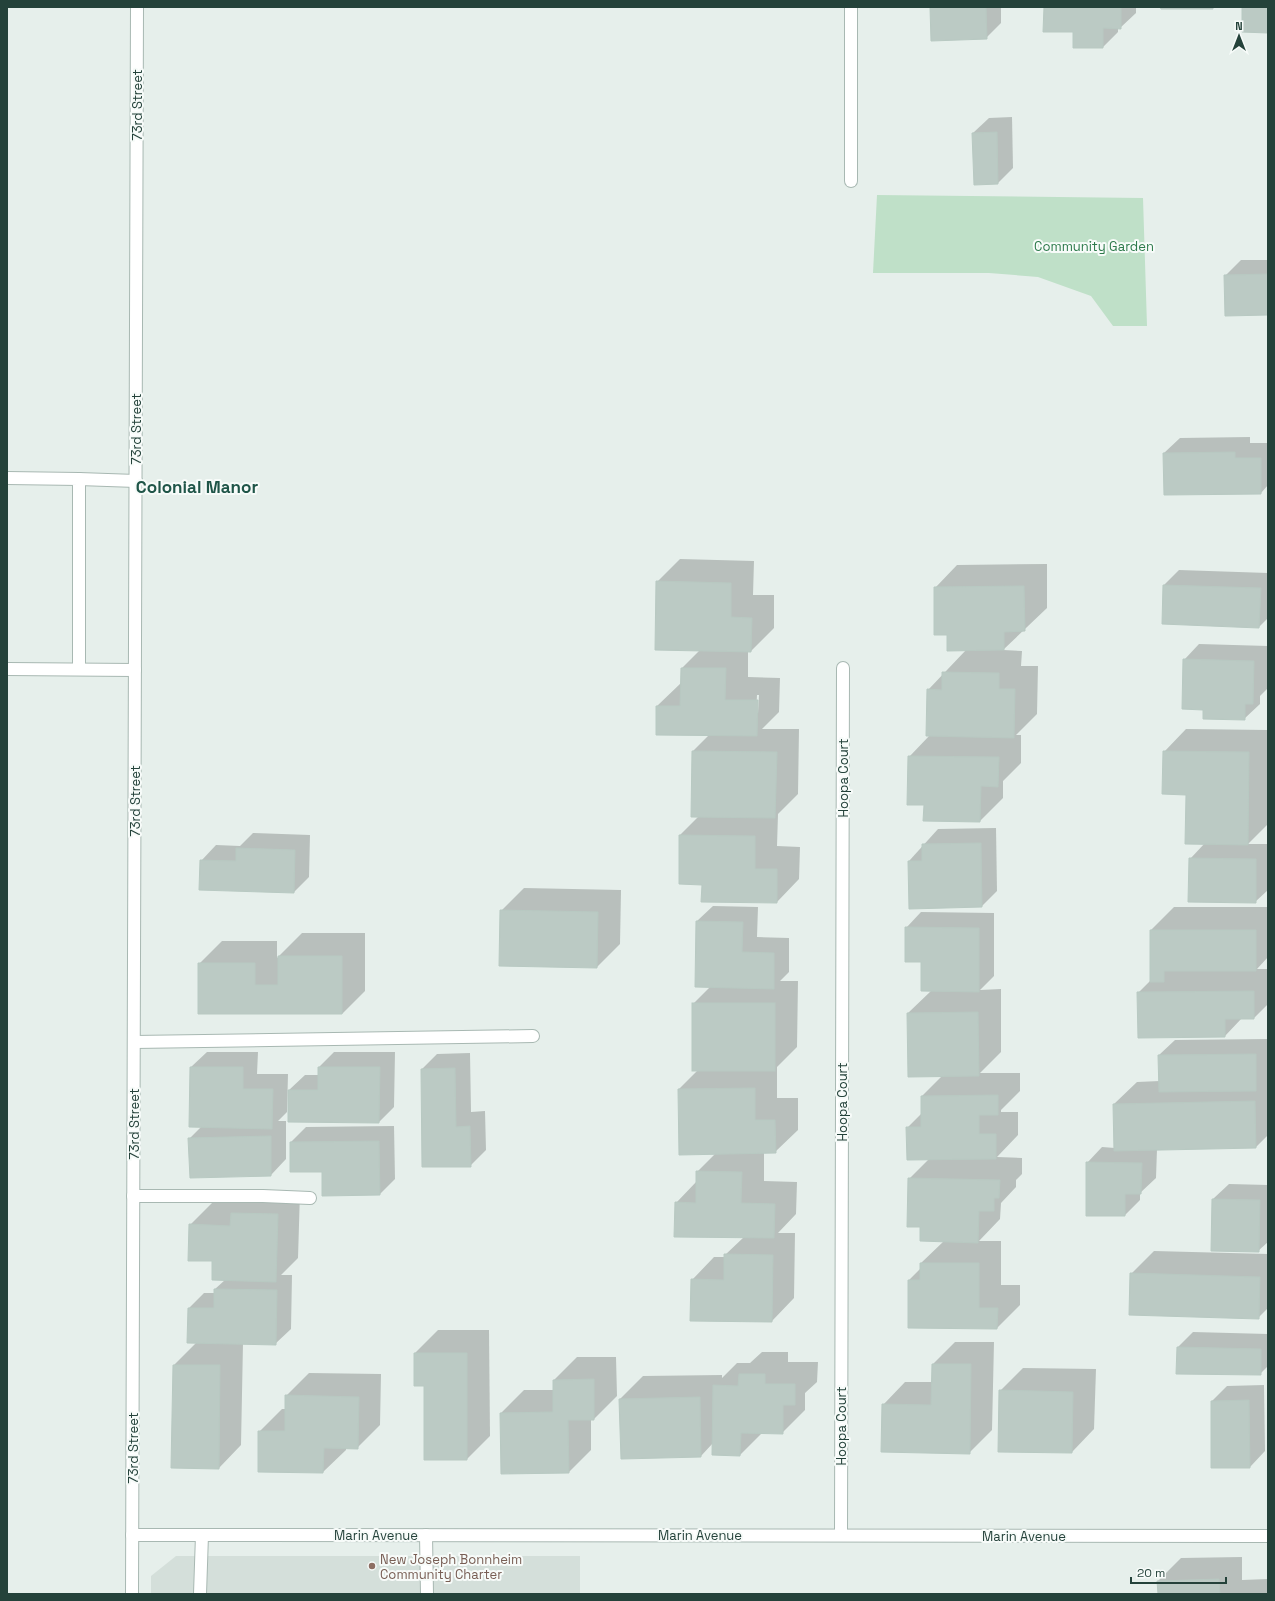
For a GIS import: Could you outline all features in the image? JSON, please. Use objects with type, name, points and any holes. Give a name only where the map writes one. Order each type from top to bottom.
[{"type":"street","name":"73rd Street","points":[[132,1594],[137,7]]},
{"type":"street","points":[[851,7],[851,181]]},
{"type":"street","points":[[7,478],[136,481]]},
{"type":"street","points":[[79,479],[79,669]]},
{"type":"street","name":"Hoopa Court","points":[[841,1535],[843,668]]},
{"type":"street","points":[[7,669],[135,670]]},
{"type":"street","points":[[134,1042],[533,1036]]},
{"type":"street","points":[[133,1196],[263,1196],[310,1198]]},
{"type":"street","name":"Marin Avenue","points":[[132,1535],[1268,1536]]},
{"type":"street","points":[[200,1594],[202,1535]]},
{"type":"street","points":[[426,1535],[427,1594]]},
{"type":"shaded area","name":"New Joseph Bonnheim Community Charter","points":[[176,1556],[580,1556],[580,1594],[151,1594],[151,1576]]},
{"type":"green space","name":"Community Garden","points":[[877,195],[1143,198],[1147,326],[1113,326],[1091,296],[1038,277],[989,273],[873,273]]},
{"type":"building","points":[[930,7],[986,7],[987,39],[931,41]]},
{"type":"building","points":[[1044,7],[1121,7],[1121,29],[1103,28],[1103,48],[1073,48],[1073,32],[1043,32]]},
{"type":"building","points":[[1160,7],[1213,7],[1213,9],[1161,9]]},
{"type":"building","points":[[1242,7],[1268,7],[1268,33],[1242,32]]},
{"type":"building","points":[[997,132],[998,184],[974,185],[972,133]]},
{"type":"building","points":[[1268,274],[1268,315],[1225,316],[1224,275]]},
{"type":"building","points":[[1235,452],[1235,458],[1261,458],[1261,494],[1164,495],[1163,453]]},
{"type":"building","points":[[656,581],[731,583],[731,617],[752,618],[751,652],[655,650]]},
{"type":"building","points":[[1163,585],[1261,588],[1259,628],[1162,624]]},
{"type":"building","points":[[1024,586],[1025,631],[1004,632],[1004,650],[947,651],[947,635],[934,635],[934,587]]},
{"type":"building","points":[[1183,659],[1254,661],[1253,704],[1245,704],[1245,720],[1203,719],[1203,710],[1182,709]]},
{"type":"building","points":[[681,668],[726,668],[725,700],[758,700],[757,736],[656,735],[656,706],[680,706]]},
{"type":"building","points":[[942,672],[999,673],[999,689],[1015,689],[1014,738],[926,736],[927,689],[942,690]]},
{"type":"building","points":[[692,751],[777,752],[775,818],[691,817]]},
{"type":"building","points":[[1163,751],[1249,752],[1248,845],[1185,844],[1186,795],[1162,794]]},
{"type":"building","points":[[908,756],[999,757],[998,787],[981,786],[980,822],[923,821],[924,805],[907,805]]},
{"type":"building","points":[[679,835],[755,836],[755,869],[777,869],[777,903],[701,902],[702,885],[679,884]]},
{"type":"building","points":[[981,843],[982,907],[909,909],[908,861],[922,861],[922,844]]},
{"type":"building","points":[[236,848],[295,850],[294,893],[199,890],[200,860],[236,861]]},
{"type":"building","points":[[1189,858],[1256,859],[1256,903],[1188,902]]},
{"type":"building","points":[[500,910],[598,912],[597,968],[499,966]]},
{"type":"building","points":[[696,921],[743,922],[742,952],[774,953],[774,989],[695,987]]},
{"type":"building","points":[[905,927],[979,928],[979,992],[921,991],[921,962],[905,962]]},
{"type":"building","points":[[1150,930],[1256,930],[1256,971],[1164,971],[1164,982],[1150,982]]},
{"type":"building","points":[[278,956],[342,956],[342,1014],[198,1014],[198,963],[255,963],[255,985],[278,985]]},
{"type":"building","points":[[1254,991],[1254,1019],[1225,1019],[1225,1037],[1138,1038],[1137,992]]},
{"type":"building","points":[[692,1003],[775,1003],[775,1071],[692,1071]]},
{"type":"building","points":[[978,1012],[979,1076],[908,1077],[907,1013]]},
{"type":"building","points":[[1256,1054],[1256,1091],[1159,1092],[1158,1055]]},
{"type":"building","points":[[190,1067],[243,1067],[243,1089],[273,1089],[272,1129],[189,1127]]},
{"type":"building","points":[[318,1067],[380,1067],[379,1123],[288,1122],[288,1090],[318,1090]]},
{"type":"building","points":[[455,1068],[456,1127],[470,1126],[471,1167],[422,1167],[421,1069]]},
{"type":"building","points":[[755,1088],[755,1120],[775,1120],[776,1153],[679,1155],[678,1089]]},
{"type":"building","points":[[998,1095],[998,1115],[979,1115],[979,1134],[996,1134],[996,1159],[907,1160],[906,1127],[921,1127],[921,1096]]},
{"type":"building","points":[[1255,1101],[1256,1148],[1114,1151],[1113,1104]]},
{"type":"building","points":[[271,1136],[271,1176],[190,1178],[188,1138]]},
{"type":"building","points":[[379,1141],[380,1195],[322,1196],[322,1172],[290,1172],[290,1142]]},
{"type":"building","points":[[1086,1162],[1142,1163],[1141,1194],[1125,1194],[1125,1216],[1086,1216]]},
{"type":"building","points":[[696,1171],[742,1172],[741,1203],[775,1204],[774,1238],[674,1237],[675,1202],[696,1203]]},
{"type":"building","points":[[908,1178],[1000,1180],[999,1198],[994,1198],[994,1211],[979,1211],[978,1243],[920,1241],[920,1227],[907,1227]]},
{"type":"building","points":[[1212,1199],[1260,1200],[1259,1252],[1211,1251]]},
{"type":"building","points":[[231,1213],[278,1214],[276,1282],[212,1280],[212,1261],[188,1261],[189,1224],[230,1226]]},
{"type":"building","points":[[724,1254],[773,1255],[772,1322],[690,1321],[691,1279],[724,1280]]},
{"type":"building","points":[[920,1263],[979,1263],[979,1308],[998,1308],[997,1329],[908,1328],[908,1280],[920,1280]]},
{"type":"building","points":[[1130,1273],[1260,1277],[1259,1319],[1129,1315]]},
{"type":"building","points":[[214,1289],[277,1290],[276,1345],[187,1343],[188,1308],[214,1308]]},
{"type":"building","points":[[1177,1347],[1261,1349],[1261,1375],[1176,1374]]},
{"type":"building","points":[[414,1353],[467,1353],[467,1460],[424,1460],[424,1386],[414,1386]]},
{"type":"building","points":[[932,1364],[971,1364],[970,1454],[881,1452],[882,1404],[931,1405]]},
{"type":"building","points":[[173,1365],[220,1365],[219,1469],[171,1468]]},
{"type":"building","points":[[739,1374],[765,1374],[765,1384],[795,1384],[795,1405],[783,1405],[783,1434],[741,1433],[740,1456],[712,1455],[713,1385],[738,1386]]},
{"type":"building","points":[[594,1379],[594,1420],[568,1420],[569,1473],[501,1474],[500,1413],[553,1412],[553,1380]]},
{"type":"building","points":[[999,1390],[1073,1392],[1072,1453],[998,1452]]},
{"type":"building","points":[[285,1395],[359,1397],[358,1449],[324,1448],[323,1473],[258,1472],[258,1431],[285,1431]]},
{"type":"building","points":[[700,1397],[701,1457],[621,1459],[619,1399]]},
{"type":"building","points":[[1249,1400],[1250,1468],[1211,1468],[1211,1401]]},
{"type":"building","points":[[1219,1579],[1220,1594],[1158,1594],[1157,1581]]},
{"type":"place","name":"New Joseph Bonnheim Community Charter","points":[[372,1566]]},
{"type":"district","name":"Colonial Manor","points":[[197,487]]}]
